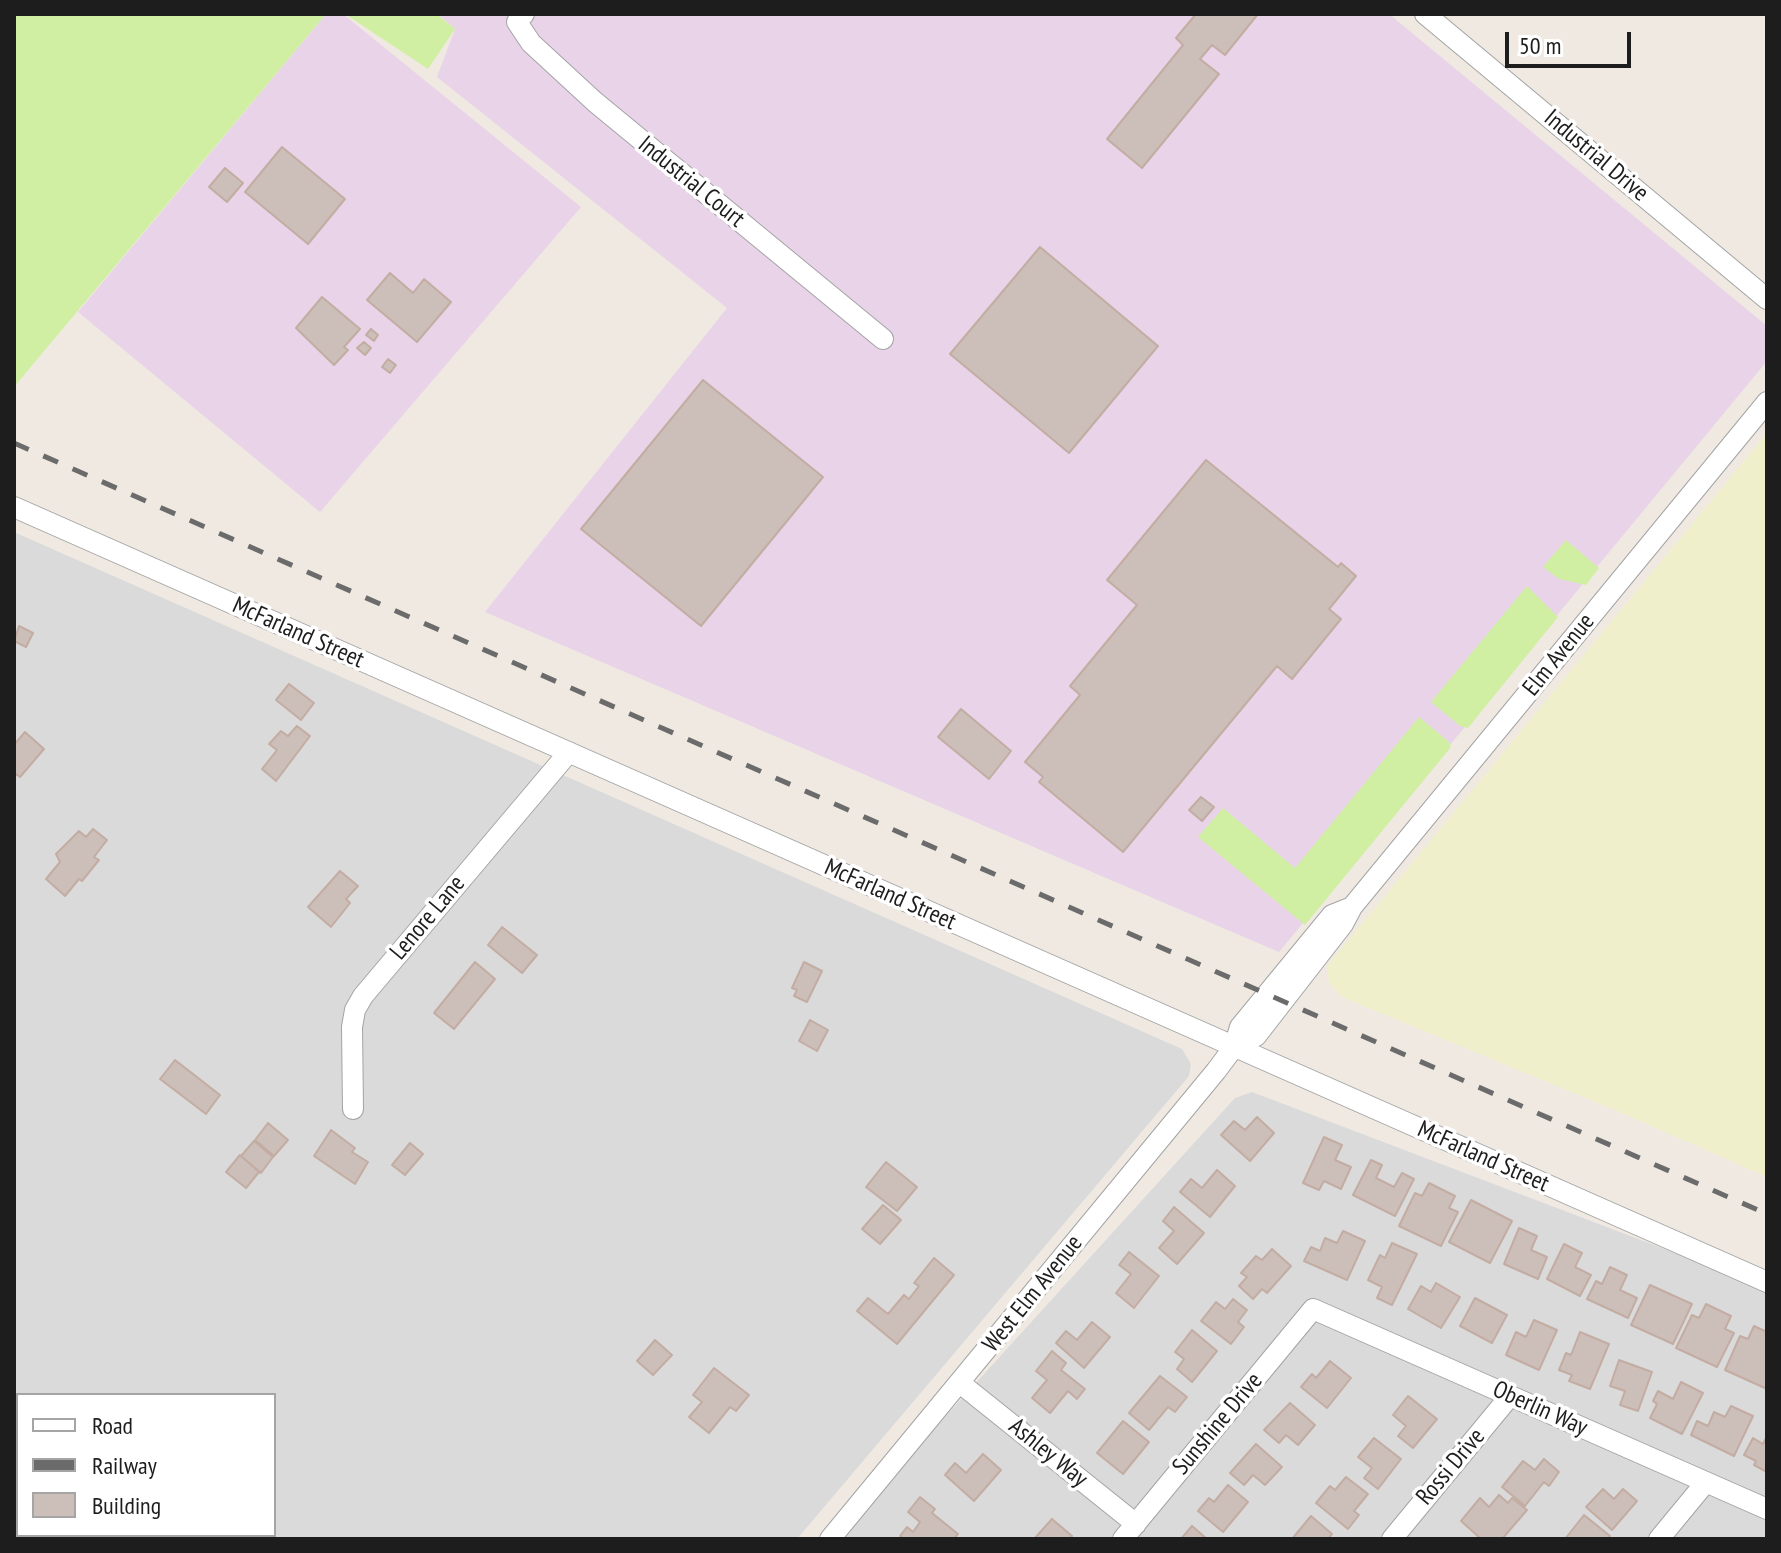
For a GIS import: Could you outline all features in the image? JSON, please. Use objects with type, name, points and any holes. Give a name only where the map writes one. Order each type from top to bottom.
[{"type":"street","name":"Industrial Court","points":[[524,14],[517,22],[531,43],[595,102],[883,339]]},
{"type":"street","name":"Industrial Drive","points":[[1425,14],[1767,299]]},
{"type":"street","name":"Elm Avenue","points":[[1274,999],[1343,924],[1352,907],[1767,402]]},
{"type":"street","name":"McFarland Street","points":[[14,507],[1767,1282]]},
{"type":"street","name":"Lenore Lane","points":[[353,1109],[352,1027],[355,1010],[363,996],[569,752]]},
{"type":"street","name":"West Elm Avenue","points":[[830,1539],[1234,1047],[1256,1036],[1274,999]]},
{"type":"street","name":"Oberlin Way","points":[[1313,1309],[1767,1509]]},
{"type":"street","name":"Sunshine Drive","points":[[1129,1531],[1313,1309]]},
{"type":"street","name":"Ashley Way","points":[[960,1383],[1129,1531]]},
{"type":"street","name":"Rossi Drive","points":[[1392,1539],[1510,1396]]},
{"type":"street","points":[[1659,1539],[1706,1482]]},
{"type":"shaded area","points":[[326,14],[343,14],[581,207],[320,512],[78,312]]},
{"type":"shaded area","points":[[438,14],[1389,14],[1767,326],[1767,361],[1279,952],[485,612],[727,308],[437,77],[455,29]]},
{"type":"shaded area","points":[[14,532],[1182,1049],[1191,1064],[1189,1076],[797,1539],[14,1539]]},
{"type":"shaded area","points":[[1252,1092],[1767,1288],[1767,1539],[834,1539],[1235,1098]]},
{"type":"green space","points":[[14,14],[326,14],[14,387]]},
{"type":"green space","points":[[345,14],[437,14],[455,29],[428,69]]},
{"type":"green space","points":[[1767,433],[1767,1177],[1342,997],[1329,983],[1327,966]]},
{"type":"green space","points":[[1566,540],[1599,568],[1586,585],[1559,579],[1543,567]]},
{"type":"green space","points":[[1527,586],[1558,617],[1468,728],[1460,726],[1431,702]]},
{"type":"green space","points":[[1419,717],[1451,747],[1305,925],[1198,837],[1223,808],[1295,868]]},
{"type":"building","points":[[1196,14],[1258,14],[1225,55],[1212,45],[1200,59],[1219,74],[1142,168],[1107,139],[1183,45],[1176,38]]},
{"type":"building","points":[[282,147],[345,199],[308,244],[245,192]]},
{"type":"building","points":[[225,168],[243,183],[227,202],[209,187]]},
{"type":"building","points":[[1040,247],[1158,346],[1069,453],[950,354]]},
{"type":"building","points":[[390,273],[413,293],[424,279],[451,302],[417,342],[367,300]]},
{"type":"building","points":[[322,297],[360,329],[344,347],[348,350],[334,365],[296,328]]},
{"type":"building","points":[[371,329],[378,335],[374,341],[366,335]]},
{"type":"building","points":[[364,342],[371,348],[365,355],[357,348]]},
{"type":"building","points":[[388,359],[396,365],[390,373],[382,367]]},
{"type":"building","points":[[703,380],[823,477],[701,626],[581,529]]},
{"type":"building","points":[[1206,460],[1338,567],[1341,563],[1356,576],[1329,609],[1341,619],[1292,679],[1277,666],[1123,852],[1039,782],[1043,777],[1025,762],[1080,695],[1070,686],[1137,605],[1107,580]]},
{"type":"building","points":[[19,626],[33,633],[26,647],[14,641]]},
{"type":"building","points":[[289,684],[314,703],[301,720],[276,700]]},
{"type":"building","points":[[961,709],[1011,751],[989,779],[938,737]]},
{"type":"building","points":[[297,726],[310,736],[276,781],[262,769],[277,750],[269,744],[281,731],[288,736]]},
{"type":"building","points":[[25,732],[44,749],[20,777],[16,774],[14,777],[14,745]]},
{"type":"building","points":[[1201,797],[1214,807],[1202,821],[1189,810]]},
{"type":"building","points":[[93,829],[107,840],[94,857],[99,860],[65,896],[46,879],[60,862],[56,854],[79,831],[86,837]]},
{"type":"building","points":[[340,871],[358,886],[346,899],[350,903],[331,927],[308,907]]},
{"type":"building","points":[[502,927],[537,955],[522,973],[488,945]]},
{"type":"building","points":[[475,962],[495,979],[454,1029],[434,1013]]},
{"type":"building","points":[[804,962],[822,971],[807,1002],[794,996],[797,990],[792,988]]},
{"type":"building","points":[[810,1020],[828,1030],[817,1051],[799,1041]]},
{"type":"building","points":[[175,1060],[220,1095],[206,1114],[160,1079]]},
{"type":"building","points":[[1257,1117],[1274,1133],[1250,1161],[1221,1135],[1234,1121],[1245,1130]]},
{"type":"building","points":[[268,1123],[288,1140],[274,1156],[255,1140]]},
{"type":"building","points":[[331,1130],[355,1148],[352,1152],[368,1162],[355,1184],[314,1156]]},
{"type":"building","points":[[1324,1137],[1342,1145],[1335,1160],[1351,1167],[1341,1189],[1324,1181],[1319,1190],[1303,1183]]},
{"type":"building","points":[[254,1141],[273,1157],[261,1173],[241,1156]]},
{"type":"building","points":[[410,1143],[423,1154],[405,1175],[392,1165]]},
{"type":"building","points":[[240,1155],[259,1172],[246,1188],[226,1172]]},
{"type":"building","points":[[1371,1160],[1382,1165],[1376,1178],[1394,1187],[1402,1173],[1414,1179],[1395,1216],[1353,1195]]},
{"type":"building","points":[[886,1162],[917,1187],[897,1211],[866,1187]]},
{"type":"building","points":[[1217,1170],[1235,1186],[1210,1217],[1180,1192],[1191,1179],[1202,1188]]},
{"type":"building","points":[[1429,1183],[1455,1196],[1449,1208],[1458,1212],[1441,1246],[1399,1226],[1415,1193],[1422,1196]]},
{"type":"building","points":[[1471,1200],[1512,1221],[1490,1263],[1449,1242]]},
{"type":"building","points":[[883,1205],[901,1220],[880,1244],[862,1229]]},
{"type":"building","points":[[1174,1207],[1204,1233],[1177,1264],[1159,1248],[1174,1231],[1163,1221]]},
{"type":"building","points":[[1519,1228],[1537,1236],[1531,1250],[1547,1257],[1538,1279],[1504,1264]]},
{"type":"building","points":[[1343,1231],[1365,1241],[1347,1280],[1304,1261],[1311,1247],[1320,1251],[1325,1238],[1337,1243]]},
{"type":"building","points":[[1392,1243],[1417,1254],[1392,1305],[1377,1298],[1382,1287],[1368,1280],[1380,1255],[1385,1258]]},
{"type":"building","points":[[1564,1244],[1582,1253],[1575,1267],[1591,1275],[1580,1296],[1547,1279]]},
{"type":"building","points":[[1272,1249],[1291,1266],[1267,1293],[1262,1289],[1253,1299],[1239,1286],[1247,1277],[1241,1273],[1256,1256],[1262,1260]]},
{"type":"building","points":[[1129,1252],[1159,1276],[1134,1308],[1116,1293],[1131,1274],[1119,1265]]},
{"type":"building","points":[[934,1258],[954,1275],[897,1344],[857,1311],[868,1298],[888,1314],[904,1295],[909,1299],[919,1286],[914,1283]]},
{"type":"building","points":[[1610,1267],[1627,1275],[1620,1290],[1637,1298],[1628,1318],[1587,1299],[1596,1281],[1602,1284]]},
{"type":"building","points":[[1436,1283],[1460,1297],[1441,1328],[1408,1309],[1421,1286],[1431,1292]]},
{"type":"building","points":[[1650,1285],[1692,1304],[1673,1344],[1631,1325]]},
{"type":"building","points":[[1475,1298],[1507,1315],[1492,1343],[1460,1326]]},
{"type":"building","points":[[1233,1299],[1247,1310],[1238,1322],[1244,1327],[1231,1344],[1201,1321],[1216,1302],[1225,1309]]},
{"type":"building","points":[[1706,1304],[1731,1316],[1725,1329],[1734,1333],[1717,1367],[1676,1348],[1692,1315],[1699,1318]]},
{"type":"building","points":[[1534,1320],[1557,1330],[1539,1370],[1506,1355],[1516,1332],[1526,1337]]},
{"type":"building","points":[[1092,1322],[1110,1337],[1084,1368],[1056,1343],[1066,1331],[1077,1340]]},
{"type":"building","points":[[1754,1326],[1767,1332],[1767,1389],[1725,1370],[1740,1336],[1748,1339]]},
{"type":"building","points":[[1192,1330],[1217,1351],[1192,1382],[1177,1369],[1184,1359],[1175,1352]]},
{"type":"building","points":[[1580,1332],[1609,1344],[1590,1389],[1569,1381],[1572,1375],[1559,1370],[1566,1353],[1571,1355]]},
{"type":"building","points":[[655,1340],[672,1355],[653,1375],[637,1361]]},
{"type":"building","points":[[1052,1351],[1066,1363],[1061,1370],[1085,1389],[1077,1399],[1068,1391],[1050,1413],[1032,1398],[1047,1380],[1036,1371]]},
{"type":"building","points":[[1619,1360],[1652,1372],[1638,1411],[1620,1405],[1625,1391],[1610,1386]]},
{"type":"building","points":[[1330,1361],[1351,1378],[1327,1408],[1301,1387],[1312,1374],[1316,1378]]},
{"type":"building","points":[[714,1368],[749,1395],[736,1411],[730,1407],[709,1433],[689,1417],[702,1402],[693,1395]]},
{"type":"building","points":[[1160,1376],[1187,1397],[1175,1412],[1168,1407],[1149,1430],[1129,1413]]},
{"type":"building","points":[[1681,1382],[1703,1393],[1682,1434],[1650,1418],[1657,1404],[1653,1401],[1658,1391],[1673,1399]]},
{"type":"building","points":[[1408,1396],[1437,1419],[1413,1448],[1398,1436],[1406,1426],[1393,1415]]},
{"type":"building","points":[[1290,1403],[1315,1425],[1298,1445],[1286,1435],[1279,1443],[1264,1430]]},
{"type":"building","points":[[1731,1406],[1753,1416],[1734,1456],[1691,1435],[1697,1421],[1708,1426],[1714,1412],[1725,1417]]},
{"type":"building","points":[[1123,1421],[1149,1442],[1123,1474],[1097,1453]]},
{"type":"building","points":[[1767,1436],[1767,1472],[1744,1455],[1753,1438],[1763,1444]]},
{"type":"building","points":[[1374,1438],[1401,1459],[1378,1489],[1364,1478],[1372,1468],[1358,1457]]},
{"type":"building","points":[[1256,1444],[1282,1467],[1265,1485],[1253,1475],[1244,1485],[1230,1473]]},
{"type":"building","points":[[983,1454],[1001,1470],[974,1501],[945,1475],[955,1463],[966,1473]]},
{"type":"building","points":[[1544,1459],[1559,1472],[1549,1486],[1544,1482],[1525,1506],[1502,1487],[1523,1461],[1535,1470]]},
{"type":"building","points":[[1346,1477],[1368,1494],[1354,1511],[1359,1515],[1348,1529],[1316,1503],[1330,1486],[1335,1490]]},
{"type":"building","points":[[1228,1485],[1248,1502],[1223,1532],[1198,1511],[1209,1498],[1214,1502]]},
{"type":"building","points":[[1603,1489],[1614,1499],[1623,1489],[1637,1501],[1612,1530],[1586,1507]]},
{"type":"building","points":[[1499,1495],[1508,1503],[1512,1498],[1527,1510],[1502,1539],[1481,1539],[1461,1521],[1480,1498],[1489,1507]]},
{"type":"building","points":[[920,1497],[935,1509],[932,1513],[958,1534],[954,1539],[904,1539],[900,1536],[907,1527],[913,1532],[920,1522],[908,1512]]},
{"type":"building","points":[[1584,1515],[1610,1536],[1607,1539],[1565,1539]]},
{"type":"building","points":[[1311,1516],[1332,1534],[1328,1539],[1292,1539]]},
{"type":"building","points":[[1052,1519],[1072,1536],[1070,1539],[1034,1539]]},
{"type":"building","points":[[1192,1526],[1207,1539],[1181,1539]]},
{"type":"railway","points":[[14,443],[1767,1214]]}]
